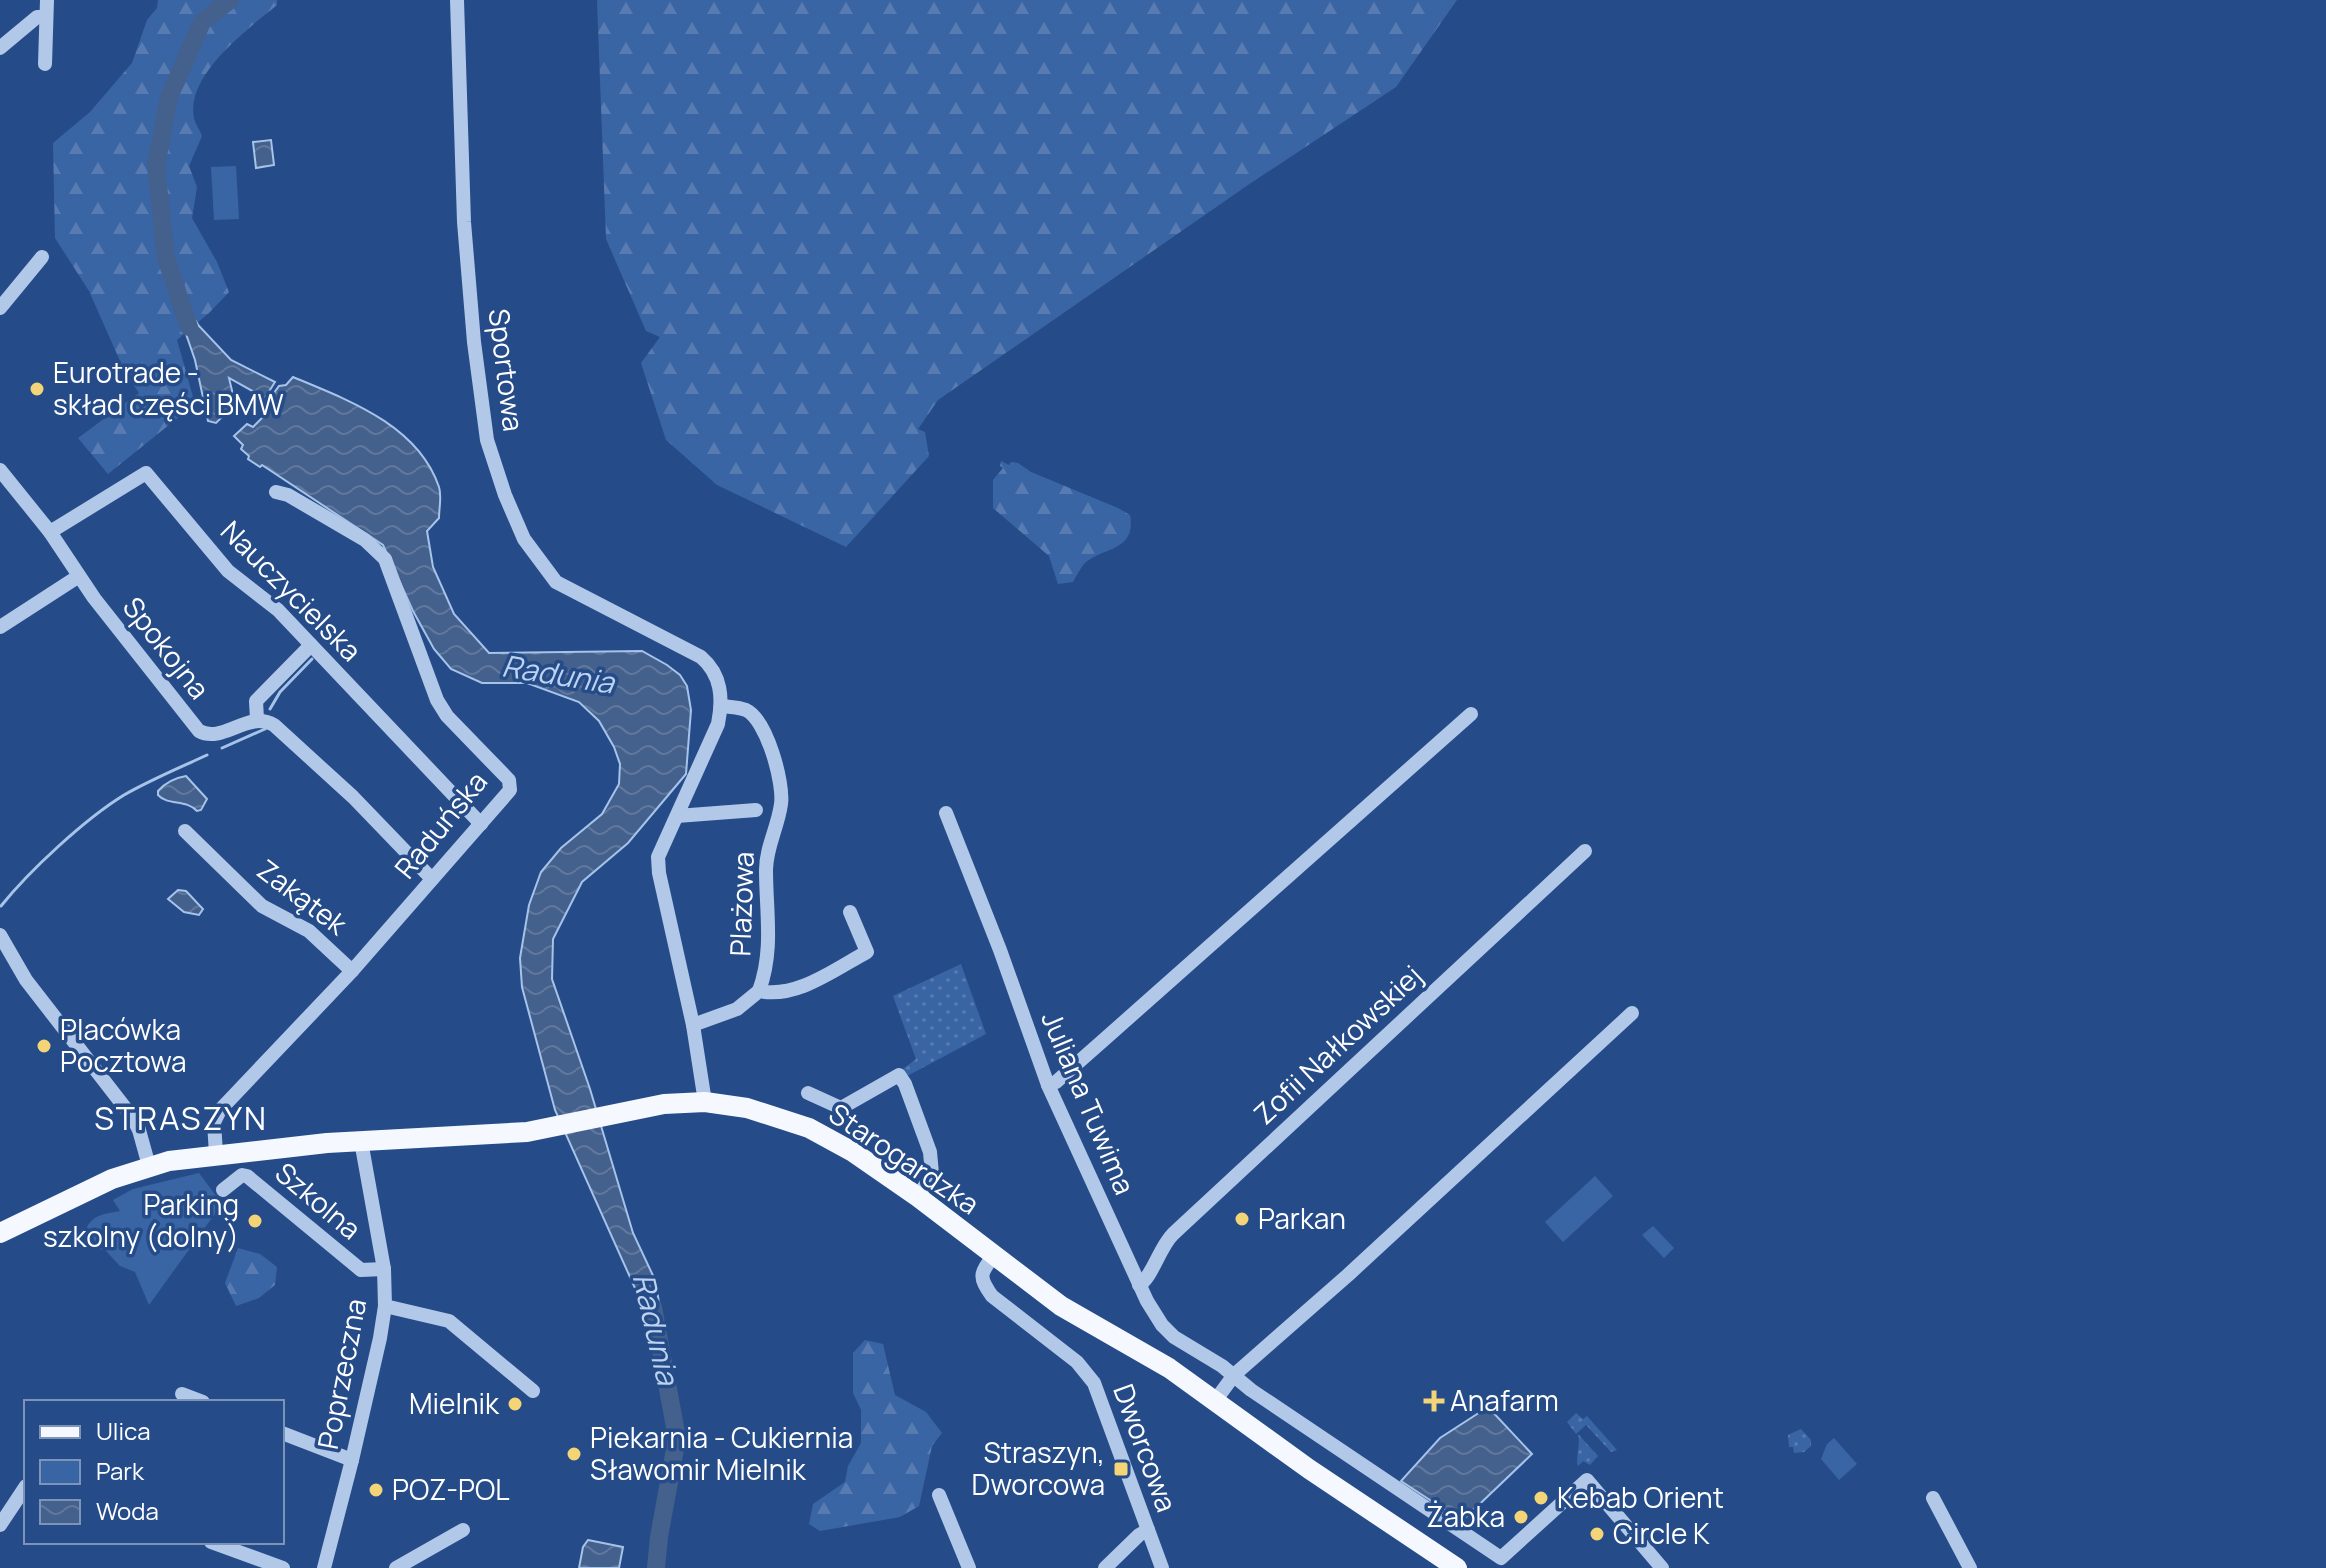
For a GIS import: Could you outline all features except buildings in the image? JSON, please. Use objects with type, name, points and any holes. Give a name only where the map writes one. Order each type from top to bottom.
[{"type":"main road","name":"Starogardzka","points":[[0,1233],[112,1179],[149,1166],[216,1154],[361,1141],[511,1133],[664,1104],[705,1102],[757,1111],[809,1128],[853,1152],[918,1197],[1061,1306],[1169,1368],[1309,1469],[1457,1568]]},
{"type":"street","points":[[45,64],[47,0]]},
{"type":"street","name":"Sportowa","points":[[457,0],[464,222],[474,342],[487,440],[505,495],[524,539],[556,582],[689,650],[713,670],[721,690],[722,706]]},
{"type":"street","points":[[0,48],[37,17],[46,17]]},
{"type":"street","points":[[0,308],[42,257]]},
{"type":"street","name":"Spokojna","points":[[0,470],[199,731],[211,735],[257,719]]},
{"type":"street","name":"Nauczycielska","points":[[50,532],[146,473],[228,571],[278,610],[481,824]]},
{"type":"street","name":"Raduńska","points":[[216,1154],[214,1122],[220,1110],[352,971],[510,790],[509,780],[447,716],[437,700],[385,559],[365,540],[282,494]]},
{"type":"street","points":[[0,627],[79,576]]},
{"type":"street","points":[[311,645],[256,701],[257,719],[274,725],[314,760],[432,879]]},
{"type":"street","points":[[705,1102],[693,1025],[658,857],[718,724],[722,706]]},
{"type":"street","name":"Plażowa","points":[[722,706],[744,709],[754,716],[766,739],[781,791],[781,805],[766,867],[769,948],[759,991]]},
{"type":"street","points":[[1048,1085],[1056,1082],[1471,714]]},
{"type":"street","name":"Plażowa","points":[[677,816],[756,810]]},
{"type":"street","name":"Juliana Tuwima","points":[[946,813],[1000,950],[1048,1085],[1139,1285],[1167,1331],[1501,1558],[1587,1480],[1662,1568]]},
{"type":"street","name":"Zakątek","points":[[185,831],[262,906],[309,931],[352,971]]},
{"type":"street","name":"Zofii Nałkowskiej","points":[[1139,1285],[1148,1279],[1157,1256],[1173,1234],[1585,851]]},
{"type":"street","points":[[693,1025],[737,1009],[759,991],[778,993],[807,984],[867,952],[850,912]]},
{"type":"street","points":[[0,935],[32,988],[133,1118],[149,1166]]},
{"type":"street","points":[[1215,1401],[1234,1375],[1359,1266],[1632,1013]]},
{"type":"street","points":[[808,1093],[841,1108],[899,1075],[930,1152],[932,1174],[918,1197]]},
{"type":"street","name":"Poprzeczna","points":[[324,1568],[352,1460],[385,1306],[384,1269],[361,1141]]},
{"type":"street","name":"Szkolna","points":[[223,1190],[242,1175],[247,1176],[361,1270],[384,1269]]},
{"type":"street","name":"Dworcowa","points":[[994,1255],[982,1272],[982,1282],[992,1296],[1077,1362],[1094,1383],[1162,1568]]},
{"type":"street","points":[[385,1306],[449,1321],[533,1391]]},
{"type":"street","points":[[182,1394],[198,1400]]},
{"type":"street","points":[[284,1434],[352,1460]]},
{"type":"street","points":[[0,1525],[24,1489]]},
{"type":"street","points":[[939,1495],[969,1568]]},
{"type":"street","points":[[1933,1498],[1970,1568]]},
{"type":"street","points":[[396,1568],[463,1530]]},
{"type":"street","points":[[1105,1568],[1148,1530]]},
{"type":"street","points":[[217,1544],[283,1568]]},
{"type":"green space","points":[[158,0],[277,0],[277,5],[221,54],[199,86],[194,102],[194,118],[202,136],[189,166],[197,187],[192,218],[217,262],[229,292],[177,340],[195,404],[108,474],[78,438],[139,393],[124,370],[89,291],[55,238],[53,143],[90,112],[132,63],[147,20],[157,8]]},
{"type":"green space","points":[[597,0],[1457,0],[1396,87],[1248,185],[938,400],[918,429],[925,432],[929,456],[846,547],[717,485],[666,440],[641,363],[660,337],[646,331],[606,239]]},
{"type":"green space","points":[[236,166],[239,219],[214,220],[211,167]]},
{"type":"green space","points":[[1001,461],[1009,465],[1011,462],[1018,463],[1031,472],[1130,515],[1128,536],[1116,547],[1084,564],[1073,582],[1058,584],[1049,556],[993,508],[993,480],[1003,468]]},
{"type":"green space","points":[[961,964],[986,1034],[907,1076],[903,1069],[916,1059],[893,996]]},
{"type":"green space","points":[[199,1173],[222,1204],[149,1305],[135,1272],[120,1266],[105,1250],[98,1249],[92,1234],[86,1229],[96,1218],[120,1211],[113,1200],[133,1189]]},
{"type":"green space","points":[[1595,1176],[1613,1196],[1563,1242],[1545,1222]]},
{"type":"green space","points":[[1653,1226],[1674,1248],[1664,1258],[1642,1235]]},
{"type":"green space","points":[[238,1248],[260,1254],[277,1267],[275,1285],[259,1298],[236,1306],[225,1283]]},
{"type":"green space","points":[[865,1340],[883,1344],[895,1395],[926,1412],[942,1433],[932,1446],[919,1506],[900,1517],[820,1531],[809,1524],[813,1504],[845,1482],[848,1466],[861,1443],[861,1410],[853,1393],[853,1353]]},
{"type":"green space","points":[[1576,1413],[1583,1419],[1587,1416],[1617,1450],[1611,1452],[1586,1425],[1576,1434],[1567,1422]]},
{"type":"green space","points":[[1801,1429],[1811,1440],[1811,1446],[1804,1452],[1794,1453],[1793,1447],[1789,1447],[1788,1435]]},
{"type":"green space","points":[[1578,1434],[1598,1456],[1590,1465],[1583,1461],[1578,1466]]},
{"type":"green space","points":[[1834,1438],[1857,1464],[1839,1480],[1821,1459],[1827,1444]]},
{"type":"water","points":[[271,140],[274,165],[256,168],[253,142]]},
{"type":"water","points":[[186,306],[199,326],[231,360],[275,382],[265,398],[229,378],[234,399],[229,404],[231,408],[216,423],[208,421],[195,360],[177,308]]},
{"type":"water","points":[[293,377],[379,417],[415,447],[429,465],[440,494],[439,518],[427,531],[433,567],[454,614],[489,653],[642,651],[680,675],[687,686],[691,710],[686,774],[628,843],[582,882],[553,939],[552,979],[590,1089],[633,1233],[656,1282],[665,1346],[634,1286],[555,1110],[522,987],[520,958],[529,905],[541,872],[561,848],[602,814],[619,784],[620,764],[614,747],[599,721],[579,702],[527,683],[482,683],[451,669],[434,649],[413,611],[383,545],[262,465],[260,467],[248,459],[249,456],[241,449],[243,445],[234,436],[247,424],[253,427],[271,409],[269,400],[279,386],[286,385]]},
{"type":"water","points":[[186,776],[207,799],[201,810],[158,795],[167,783]]},
{"type":"water","points":[[178,890],[186,891],[203,909],[199,915],[184,912],[168,899]]},
{"type":"water","points":[[1488,1407],[1532,1454],[1462,1521],[1401,1481],[1440,1438]]},
{"type":"water","points":[[588,1540],[623,1547],[619,1568],[579,1568],[583,1547]]},
{"type":"waterway","name":"Radunia","points":[[189,327],[166,258],[156,166],[169,97],[202,22],[230,0]]},
{"type":"waterway","points":[[270,709],[280,692],[312,659]]},
{"type":"waterway","points":[[222,748],[265,729]]},
{"type":"waterway","points":[[1,906],[27,877],[92,817],[144,784],[207,755]]},
{"type":"waterway","name":"Radunia","points":[[653,1307],[677,1438],[656,1568]]},
{"type":"place","name":"Eurotrade - skład części BMW","points":[[37,389]]},
{"type":"place","name":"Placówka Pocztowa","points":[[44,1046]]},
{"type":"place","name":"Parkan","points":[[1242,1219]]},
{"type":"place","name":"Parking szkolny (dolny)","points":[[255,1221]]},
{"type":"place","name":"Anafarm","points":[[1434,1401]]},
{"type":"place","name":"Mielnik","points":[[515,1404]]},
{"type":"place","name":"Piekarnia - Cukiernia Sławomir Mielnik","points":[[574,1454]]},
{"type":"place","name":"Straszyn, Dworcowa","points":[[1121,1469]]},
{"type":"place","name":"POZ-POL","points":[[376,1490]]},
{"type":"place","name":"Kebab Orient","points":[[1541,1498]]},
{"type":"place","name":"Żabka","points":[[1521,1517]]},
{"type":"place","name":"Circle K","points":[[1597,1534]]},
{"type":"district","name":"STRASZYN","points":[[181,1119]]}]
